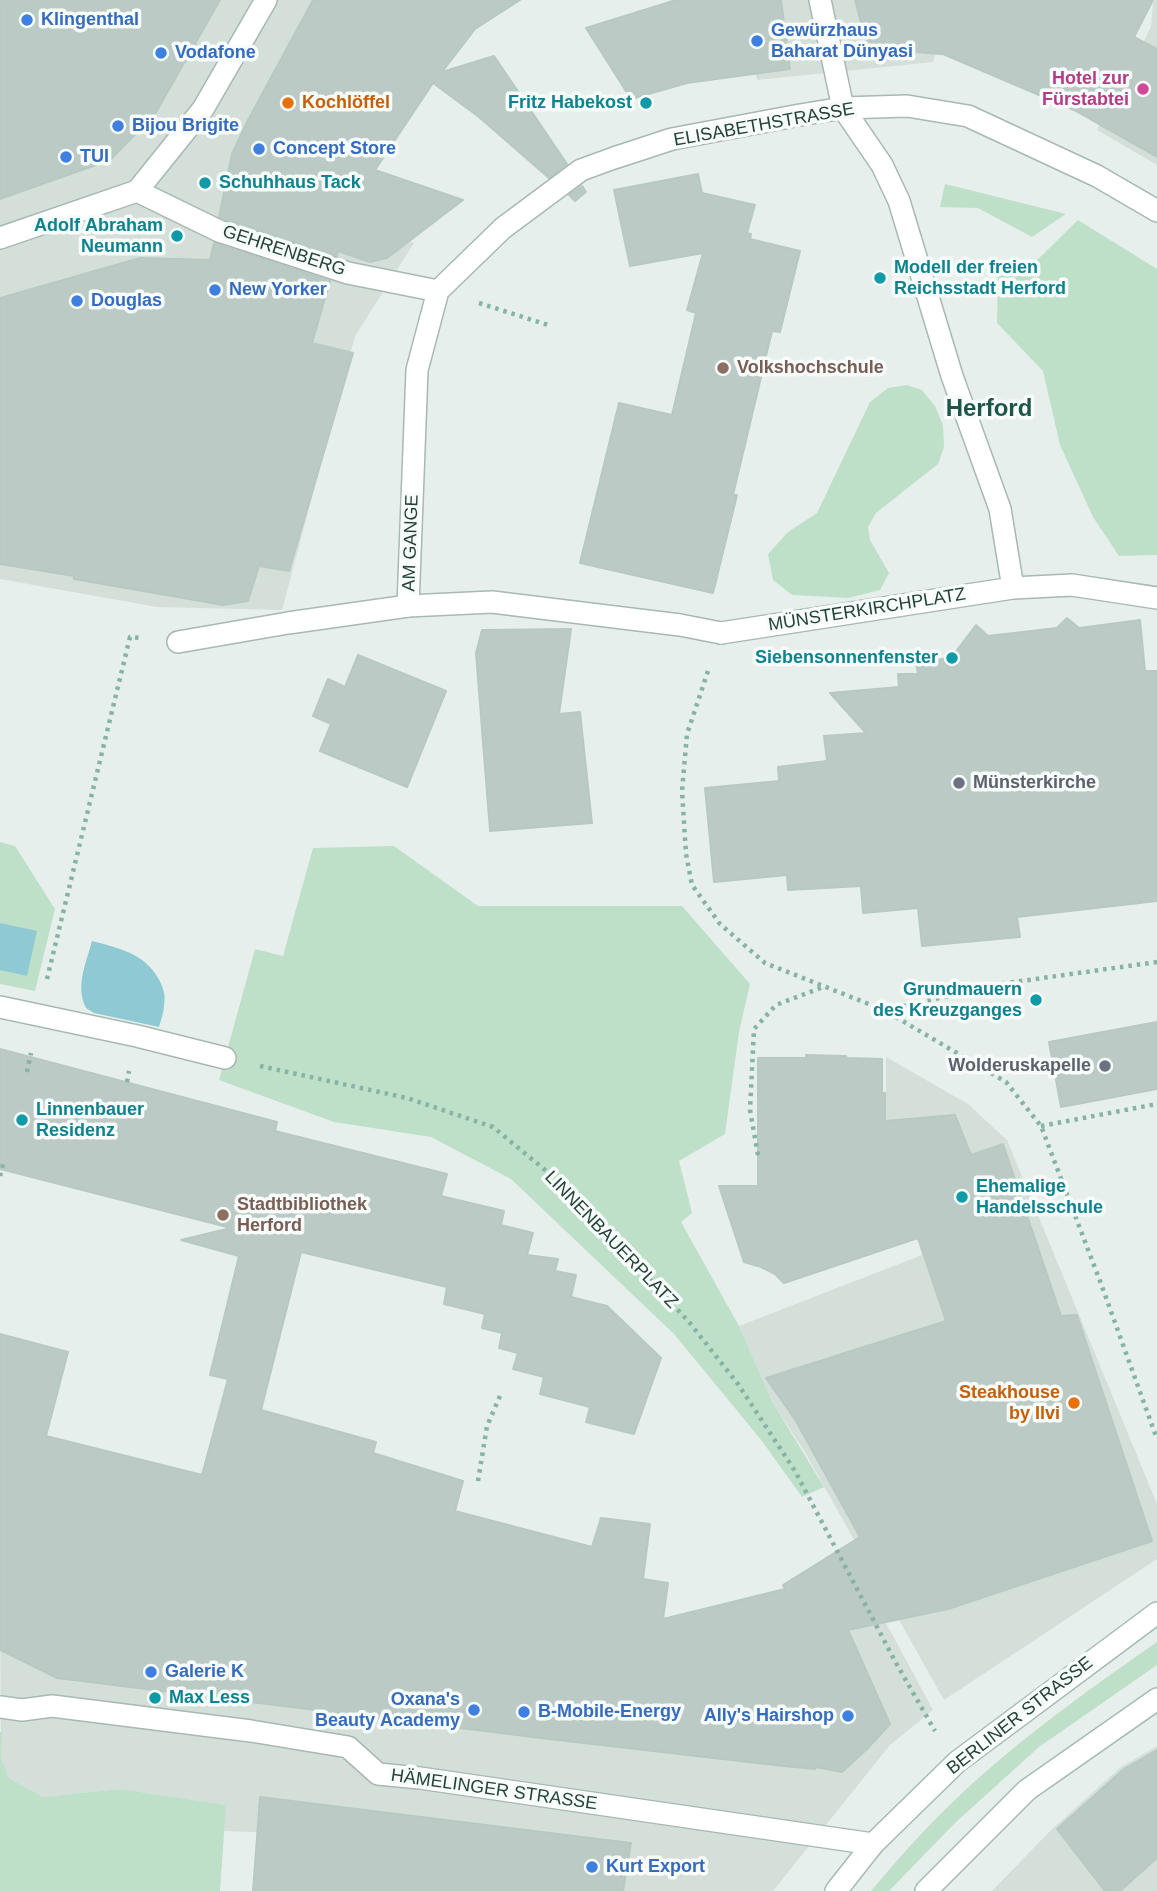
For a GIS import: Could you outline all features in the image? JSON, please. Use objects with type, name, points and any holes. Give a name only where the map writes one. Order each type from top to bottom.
[{"type":"street","points":[[0,237],[137,191],[203,109],[266,0]]},
{"type":"street","points":[[820,0],[843,108],[883,165],[899,201],[952,376],[1000,509],[1013,588]]},
{"type":"street","name":"ELISABETHSTRASSE","points":[[438,290],[503,228],[581,170],[672,139],[843,108],[907,106],[968,116],[1097,176],[1157,211]]},
{"type":"street","name":"GEHRENBERG","points":[[137,191],[219,231],[348,272],[438,290]]},
{"type":"street","name":"AM GANGE","points":[[178,642],[408,606],[417,370],[438,290]]},
{"type":"street","name":"MÜNSTERKIRCHPLATZ","points":[[720,633],[1013,588],[1072,585],[1157,598]]},
{"type":"street","points":[[408,606],[492,601],[680,625],[720,633]]},
{"type":"street","points":[[0,1007],[225,1058]]},
{"type":"street","name":"BERLINER STRASSE","points":[[836,1891],[873,1844],[957,1762],[1157,1613]]},
{"type":"street","points":[[926,1891],[1027,1790],[1157,1699]]},
{"type":"street","name":"HÄMELINGER STRASSE","points":[[0,1707],[22,1710],[52,1706],[251,1731],[348,1747],[377,1774],[873,1844]]},
{"type":"path","points":[[438,290],[548,325]]},
{"type":"path","points":[[720,633],[687,734],[682,791],[686,854],[692,885],[720,924],[765,963],[884,1010],[1006,1082],[1041,1126],[1156,1436]]},
{"type":"path","points":[[27,1072],[38,1016],[130,637],[178,642]]},
{"type":"path","points":[[884,1010],[1006,983],[1157,962]]},
{"type":"path","points":[[758,1155],[750,1110],[754,1029],[776,1005],[824,986]]},
{"type":"path","name":"LINNENBAUERPLATZ","points":[[225,1058],[407,1098],[493,1128],[562,1184],[689,1322],[738,1384],[795,1471],[896,1663],[932,1727],[957,1762]]},
{"type":"path","points":[[1041,1126],[1157,1104]]},
{"type":"path","points":[[0,1176],[4,1161]]},
{"type":"path","points":[[478,1481],[487,1426],[500,1396]]},
{"type":"shaded area","points":[[0,0],[381,0],[276,183],[414,243],[355,336],[282,610],[157,607],[0,579]]},
{"type":"shaded area","points":[[742,0],[952,0],[933,62],[757,80]]},
{"type":"shaded area","name":"Hotel zur Fürstabtei","points":[[1155,0],[1157,165],[1097,130],[1151,27]]},
{"type":"shaded area","points":[[886,1057],[968,1104],[1007,1140],[1157,1504],[1157,1559],[944,1700],[806,1454],[772,1401],[739,1326],[922,1255],[886,1126]]},
{"type":"shaded area","points":[[845,1547],[933,1710],[890,1745],[773,1891],[615,1891],[314,1834],[224,1831],[225,1805],[120,1789],[43,1797],[9,1778],[1,1757],[0,1569],[729,1670]]},
{"type":"shaded area","points":[[1157,1746],[1157,1891],[992,1891],[1050,1831],[1121,1767]]},
{"type":"green space","points":[[945,184],[1066,214],[1032,237],[978,208],[940,207]]},
{"type":"green space","points":[[1078,220],[1157,269],[1157,555],[1119,556],[1093,517],[1060,445],[1043,371],[997,323],[998,276],[1036,261]]},
{"type":"green space","points":[[907,385],[922,390],[935,406],[943,425],[944,447],[938,464],[876,513],[868,527],[870,540],[889,573],[880,590],[848,598],[792,595],[773,580],[768,554],[788,532],[817,513],[870,402],[888,388]]},
{"type":"green space","points":[[0,842],[15,846],[55,909],[35,991],[0,984]]},
{"type":"green space","points":[[394,846],[478,906],[682,906],[750,984],[739,1032],[725,1134],[679,1161],[692,1213],[681,1222],[739,1326],[772,1401],[824,1487],[802,1497],[762,1441],[674,1334],[511,1179],[431,1137],[334,1122],[219,1080],[255,949],[283,956],[313,848]]},
{"type":"green space","points":[[1157,1642],[1157,1665],[1039,1747],[955,1823],[889,1891],[871,1891],[924,1831],[982,1775],[1046,1722]]},
{"type":"green space","points":[[0,1732],[1,1757],[9,1778],[43,1797],[120,1789],[226,1805],[220,1891],[0,1891]]},
{"type":"water","points":[[0,923],[37,931],[27,976],[0,970]]},
{"type":"water","points":[[92,941],[130,953],[152,970],[161,984],[165,1001],[159,1027],[94,1013],[86,1008],[81,983]]},
{"type":"building","points":[[0,0],[220,0],[155,114],[110,160],[0,199]]},
{"type":"building","points":[[313,0],[520,0],[475,29],[442,72],[494,56],[567,164],[549,178],[479,117],[433,83],[375,170],[463,200],[387,258],[370,262],[338,251],[337,256],[219,217],[232,154]]},
{"type":"building","points":[[676,0],[781,0],[790,69],[687,83],[631,99],[586,28]]},
{"type":"building","points":[[855,0],[1153,0],[1134,37],[1157,49],[1157,157],[1074,110],[943,54],[868,49]]},
{"type":"building","name":"Volkshochschule","points":[[698,174],[702,193],[755,205],[747,233],[751,234],[750,239],[800,251],[780,332],[772,331],[713,593],[580,563],[619,403],[672,415],[696,313],[687,310],[703,253],[630,266],[614,190]]},
{"type":"building","points":[[582,186],[586,192],[575,201],[569,195]]},
{"type":"building","points":[[214,243],[330,281],[312,343],[353,353],[289,571],[259,566],[248,601],[223,605],[0,564],[0,298],[140,258],[210,260]]},
{"type":"building","name":"Münsterkirche","points":[[1067,618],[1079,628],[1140,620],[1145,671],[1157,671],[1157,901],[1017,917],[1020,937],[922,946],[918,908],[863,913],[861,886],[788,890],[787,875],[714,882],[705,788],[779,781],[778,767],[827,761],[824,736],[866,733],[830,693],[899,687],[898,674],[918,674],[916,662],[951,658],[976,625],[988,636],[1057,628]]},
{"type":"building","points":[[571,629],[559,714],[580,712],[592,823],[490,831],[476,653],[482,630]]},
{"type":"building","points":[[358,655],[446,691],[407,787],[320,751],[331,724],[313,716],[328,679],[345,687]]},
{"type":"building","name":"Wolderuskapelle","points":[[1157,1022],[1157,1089],[1061,1107],[1049,1042]]},
{"type":"building","points":[[0,1049],[277,1122],[275,1131],[447,1174],[441,1196],[504,1211],[501,1225],[533,1233],[527,1255],[558,1259],[555,1271],[576,1275],[571,1297],[607,1306],[661,1358],[634,1434],[586,1422],[590,1407],[540,1394],[544,1377],[513,1369],[518,1353],[499,1348],[502,1333],[482,1328],[485,1314],[444,1304],[447,1287],[301,1252],[261,1410],[376,1442],[373,1453],[463,1481],[455,1511],[592,1547],[601,1518],[650,1524],[643,1579],[668,1583],[663,1619],[785,1589],[783,1585],[860,1537],[796,1421],[766,1378],[946,1321],[918,1238],[784,1283],[775,1274],[744,1262],[719,1186],[758,1186],[758,1058],[806,1058],[806,1055],[882,1059],[885,1121],[955,1115],[971,1155],[1003,1144],[1061,1316],[1077,1315],[1152,1541],[948,1609],[848,1630],[890,1724],[842,1772],[57,1678],[0,1650],[0,1334],[68,1352],[46,1436],[202,1475],[228,1379],[210,1375],[239,1256],[181,1240],[231,1228],[0,1169]]},
{"type":"building","points":[[1157,1750],[1157,1858],[1120,1891],[1105,1891],[1057,1829],[1124,1769]]},
{"type":"building","points":[[260,1797],[631,1843],[623,1891],[253,1891]]},
{"type":"place","name":"Klingenthal","points":[[27,20]]},
{"type":"place","name":"Gewürzhaus Baharat Dünyasi","points":[[757,41]]},
{"type":"place","name":"Vodafone","points":[[161,53]]},
{"type":"place","name":"Hotel zur Fürstabtei","points":[[1143,89]]},
{"type":"place","name":"Kochlöffel","points":[[288,103]]},
{"type":"place","name":"Fritz Habekost","points":[[646,103]]},
{"type":"place","name":"Bijou Brigite","points":[[118,126]]},
{"type":"place","name":"Concept Store","points":[[259,149]]},
{"type":"place","name":"TUI","points":[[66,157]]},
{"type":"place","name":"Schuhhaus Tack","points":[[205,183]]},
{"type":"place","name":"Adolf Abraham Neumann","points":[[177,236]]},
{"type":"place","name":"Modell der freien Reichsstadt Herford","points":[[880,278]]},
{"type":"place","name":"New Yorker","points":[[215,290]]},
{"type":"place","name":"Douglas","points":[[77,301]]},
{"type":"place","name":"Volkshochschule","points":[[723,368]]},
{"type":"place","name":"Siebensonnenfenster","points":[[952,658]]},
{"type":"place","name":"Münsterkirche","points":[[959,783]]},
{"type":"place","name":"Grundmauern des Kreuzganges","points":[[1036,1000]]},
{"type":"place","name":"Wolderuskapelle","points":[[1105,1066]]},
{"type":"place","name":"Linnenbauer Residenz","points":[[22,1120]]},
{"type":"place","name":"Ehemalige Handelsschule","points":[[962,1197]]},
{"type":"place","name":"Stadtbibliothek Herford","points":[[223,1215]]},
{"type":"place","name":"Steakhouse by Ilvi","points":[[1074,1403]]},
{"type":"place","name":"Galerie K","points":[[151,1672]]},
{"type":"place","name":"Max Less","points":[[155,1698]]},
{"type":"place","name":"Oxana's Beauty Academy","points":[[474,1710]]},
{"type":"place","name":"B-Mobile-Energy","points":[[524,1712]]},
{"type":"place","name":"Ally's Hairshop","points":[[848,1716]]},
{"type":"place","name":"Kurt Export","points":[[592,1867]]},
{"type":"district","name":"Herford","points":[[989,409]]}]
